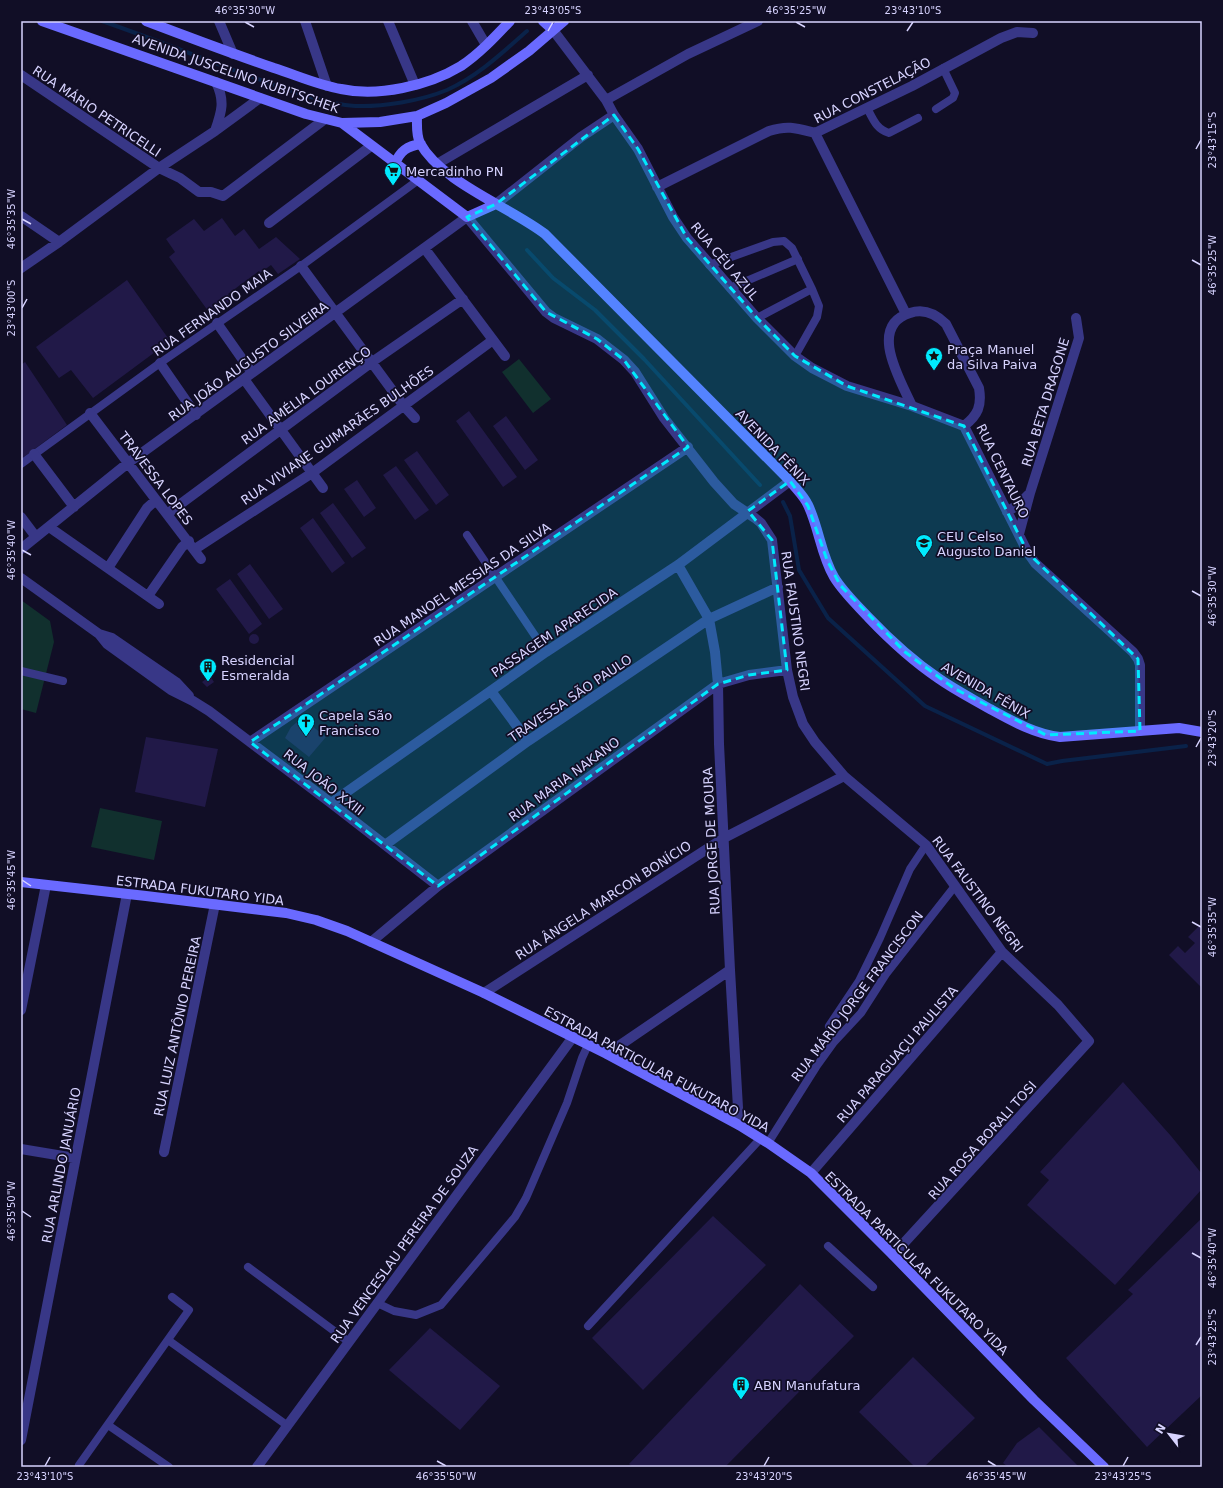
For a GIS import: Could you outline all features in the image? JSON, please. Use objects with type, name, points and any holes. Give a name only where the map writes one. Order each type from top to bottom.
[{"type":"street","name":"AVENIDA JUSCELINO KUBITSCHEK","points":[[42,21],[260,98],[342,123],[380,122],[417,116],[446,104],[491,78],[529,51],[564,21]]},
{"type":"street","name":"AVENIDA JUSCELINO KUBITSCHEK","points":[[146,21],[233,54],[327,86],[341,90],[360,92],[392,91],[429,81],[461,66],[486,45],[510,21]]},
{"type":"street","points":[[219,21],[233,54]]},
{"type":"street","points":[[305,21],[327,86]]},
{"type":"street","points":[[388,21],[415,84]]},
{"type":"street","points":[[472,21],[486,45]]},
{"type":"street","name":"RUA CÉU AZUL","points":[[543,21],[554,30],[606,100],[614,115],[638,149],[673,217],[687,238],[756,318],[795,356],[812,368],[841,383],[912,406],[964,426]]},
{"type":"street","points":[[606,100],[688,54],[758,21]]},
{"type":"street","name":"RUA CONSTELAÇÃO","points":[[657,187],[769,131],[786,127],[814,133],[867,108],[1001,38],[1017,32],[1033,33]]},
{"type":"street","name":"RUA MÁRIO PETRICELLI","points":[[21,75],[158,168],[180,178],[199,192],[211,192],[223,196],[325,119]]},
{"type":"street","points":[[437,164],[588,75]]},
{"type":"street","points":[[215,131],[222,106],[221,92],[216,82]]},
{"type":"street","points":[[21,268],[59,242],[158,168],[215,131],[260,98]]},
{"type":"street","points":[[496,204],[581,137],[614,115]]},
{"type":"street","name":"AVENIDA FÊNIX","points":[[417,116],[417,128],[421,144],[428,155],[437,164],[463,183],[496,204],[534,225],[545,234],[790,481],[802,495],[808,506],[833,576],[878,627],[922,666],[938,678],[997,712],[1033,731],[1046,735],[1060,737],[1180,728],[1202,732]]},
{"type":"street","points":[[342,123],[417,181],[467,217]]},
{"type":"street","points":[[814,133],[906,314],[893,326],[888,343],[890,355],[912,406]]},
{"type":"street","points":[[395,164],[398,156],[404,149],[412,145],[421,144]]},
{"type":"street","points":[[269,223],[371,146]]},
{"type":"street","name":"RUA JOÃO AUGUSTO SILVEIRA","points":[[21,549],[128,463],[425,249],[467,217],[496,204]]},
{"type":"street","points":[[21,216],[59,242]]},
{"type":"street","name":"RUA FAUSTINO NEGRI","points":[[467,217],[546,312],[554,318],[597,339],[624,360],[635,372],[664,418],[724,494],[734,504],[747,512],[761,524],[772,540],[787,670],[793,696],[803,724],[815,742],[844,776],[926,845],[1002,952],[1058,1005],[1089,1041]]},
{"type":"street","points":[[425,249],[505,356]]},
{"type":"street","points":[[301,266],[415,418]]},
{"type":"street","name":"RUA AMÉLIA LOURENÇO","points":[[167,514],[372,362],[463,299]]},
{"type":"street","name":"RUA CENTAURO","points":[[906,314],[918,311],[930,312],[939,317],[946,324],[979,388],[980,398],[978,409],[973,419],[964,426],[1026,549],[1035,563],[1136,655],[1140,665],[1140,731]]},
{"type":"street","name":"RUA BETA DRAGONE","points":[[1019,534],[1030,493],[1080,338],[1076,318]]},
{"type":"street","points":[[217,323],[281,429],[323,488]]},
{"type":"street","name":"RUA VIVIANE GUIMARÃES BULHÕES","points":[[148,596],[182,547],[192,545],[312,473],[493,340]]},
{"type":"street","points":[[160,363],[196,415]]},
{"type":"street","name":"TRAVESSA LOPES","points":[[90,413],[202,559]]},
{"type":"street","name":"RUA MANOEL MESSIAS DA SILVA","points":[[250,742],[688,447]]},
{"type":"street","points":[[34,454],[74,507]]},
{"type":"street","name":"PASSAGEM APARECIDA","points":[[331,803],[546,652],[678,564],[790,481]]},
{"type":"street","name":"RUA BETA DRAGONE","points":[[1008,512],[1030,493]]},
{"type":"street","points":[[108,568],[147,508],[156,500]]},
{"type":"street","points":[[21,517],[36,537]]},
{"type":"street","points":[[49,527],[159,604]]},
{"type":"street","name":"RUA JORGE DE MOURA","points":[[678,564],[709,619],[715,652],[718,684],[719,744],[739,1125]]},
{"type":"street","name":"RUA JOÃO XXIII","points":[[21,578],[99,634],[107,644],[171,690],[193,700],[250,742],[438,886]]},
{"type":"street","name":"TRAVESSA SÃO PAULO","points":[[385,845],[528,741],[709,619],[778,587]]},
{"type":"street","name":"RUA MARIA NAKANO","points":[[371,942],[438,886],[718,684],[749,675],[787,670]]},
{"type":"street","points":[[491,691],[528,741]]},
{"type":"street","name":"RUA ÂNGELA MARCON BONÍCIO","points":[[484,993],[724,838],[844,776]]},
{"type":"street","name":"ESTRADA FUKUTARO YIDA","points":[[21,882],[215,904],[293,915],[316,920],[371,942]]},
{"type":"street","points":[[21,1010],[46,885]]},
{"type":"street","name":"RUA ARLINDO JANUÁRIO","points":[[21,1440],[127,894]]},
{"type":"street","name":"RUA LUIZ ANTÔNIO PEREIRA","points":[[164,1152],[215,904]]},
{"type":"street","name":"ESTRADA PARTICULAR FUKUTARO YIDA","points":[[371,942],[484,993],[607,1054],[764,1140],[811,1174],[893,1255],[1034,1400],[1104,1467]]},
{"type":"street","name":"RUA PARAGUAÇU PAULISTA","points":[[811,1174],[1002,952]]},
{"type":"street","points":[[607,1054],[730,970]]},
{"type":"street","name":"RUA VENCESLAU PEREIRA DE SOUZA","points":[[257,1467],[573,1038]]},
{"type":"street","name":"RUA ROSA BORALI TOSI","points":[[893,1255],[1089,1041]]},
{"type":"street","points":[[21,1149],[75,1158]]},
{"type":"lane","points":[[936,109],[952,98],[956,93],[943,68]]},
{"type":"lane","points":[[867,108],[875,124],[881,131],[889,133],[918,118]]},
{"type":"lane","name":"RUA FERNANDO MAIA","points":[[21,464],[160,363],[301,266],[417,181]]},
{"type":"lane","points":[[709,265],[773,242],[784,242],[792,248],[819,306],[817,316],[795,356]]},
{"type":"lane","points":[[730,288],[798,259]]},
{"type":"lane","points":[[756,318],[812,289]]},
{"type":"lane","points":[[467,535],[546,652]]},
{"type":"lane","points":[[21,671],[63,681]]},
{"type":"lane","points":[[829,1026],[859,981],[880,938],[910,869],[926,845]]},
{"type":"lane","name":"RUA MÁRIO JORGE FRANCISCON","points":[[588,1326],[764,1140],[830,1048],[861,1013],[886,974],[955,886]]},
{"type":"lane","points":[[377,1303],[394,1311],[416,1315],[441,1305],[515,1217],[526,1198],[567,1103],[582,1058],[588,1045]]},
{"type":"lane","points":[[828,1246],[873,1287]]},
{"type":"lane","points":[[248,1267],[348,1342]]},
{"type":"lane","points":[[80,1465],[189,1310],[172,1297]]},
{"type":"lane","points":[[168,1340],[288,1426]]},
{"type":"lane","points":[[108,1425],[169,1467]]},
{"type":"highlighted area","points":[[614,115],[638,149],[687,238],[757,318],[795,356],[847,386],[964,426],[1028,553],[1138,659],[1140,731],[1046,735],[955,689],[905,652],[840,585],[827,560],[808,506],[790,481],[748,511],[772,540],[787,670],[749,675],[718,684],[438,886],[250,742],[688,447],[624,360],[597,339],[546,312],[467,217],[496,204]]},
{"type":"green space","points":[[519,359],[551,399],[533,413],[502,372]]},
{"type":"green space","points":[[21,600],[50,621],[54,642],[36,713],[21,709]]},
{"type":"green space","points":[[100,808],[162,821],[154,860],[91,847]]},
{"type":"building","points":[[222,218],[235,236],[244,229],[259,249],[276,237],[300,259],[278,274],[271,265],[260,273],[259,271],[228,294],[232,300],[211,315],[169,257],[175,252],[166,239],[194,219],[204,231]]},
{"type":"building","points":[[127,280],[170,341],[93,398],[71,370],[59,378],[36,347]]},
{"type":"building","points":[[25,362],[67,425],[21,459],[21,365]]},
{"type":"building","points":[[469,411],[517,477],[503,487],[456,421]]},
{"type":"building","points":[[506,416],[538,460],[525,470],[493,426]]},
{"type":"building","points":[[417,451],[449,495],[436,505],[404,460]]},
{"type":"building","points":[[396,466],[429,510],[415,520],[383,475]]},
{"type":"building","points":[[357,480],[376,508],[364,517],[344,489]]},
{"type":"building","points":[[333,503],[366,548],[352,558],[320,513]]},
{"type":"building","points":[[313,518],[345,563],[332,573],[300,528]]},
{"type":"building","points":[[250,564],[283,609],[269,619],[237,574]]},
{"type":"building","points":[[230,579],[262,624],[249,634],[216,589]]},
{"type":"building","points":[[252,634],[256,634],[259,639],[256,644],[252,644],[249,641],[249,637]]},
{"type":"building","name":"Residencial Esmeralda","points":[[210,676],[214,682],[207,687],[202,682]]},
{"type":"building","name":"Capela São Francisco","points":[[302,718],[326,737],[309,757],[285,738],[291,727]]},
{"type":"building","points":[[146,737],[218,749],[205,807],[135,792]]},
{"type":"building","points":[[1199,926],[1202,929],[1202,988],[1169,955],[1178,946],[1185,953],[1195,943],[1188,937]]},
{"type":"building","points":[[1123,1082],[1171,1136],[1202,1174],[1202,1189],[1115,1285],[1027,1205],[1049,1180],[1040,1172]]},
{"type":"building","points":[[713,1216],[766,1265],[643,1390],[592,1338]]},
{"type":"building","points":[[1202,1218],[1202,1395],[1147,1447],[1066,1358],[1133,1294],[1128,1290]]},
{"type":"building","name":"ABN Manufatura","points":[[800,1284],[854,1336],[725,1467],[633,1467],[629,1464]]},
{"type":"building","points":[[430,1328],[500,1386],[460,1430],[389,1370]]},
{"type":"building","points":[[913,1357],[975,1418],[924,1467],[915,1467],[859,1412]]},
{"type":"building","points":[[1039,1427],[1079,1467],[1008,1467],[1003,1463],[1017,1443]]},
{"type":"waterway","points":[[102,21],[300,94],[342,105],[355,106],[401,102],[425,97],[447,90],[479,71],[499,56],[527,31]]},
{"type":"waterway","points":[[527,250],[553,278],[595,310],[644,359],[760,485]]},
{"type":"waterway","points":[[783,502],[790,516],[799,570],[828,618],[925,706],[1047,764],[1186,746]]},
{"type":"place","name":"Mercadinho PN","points":[[393,186]]},
{"type":"place","name":"Praça Manuel da Silva Paiva","points":[[934,371]]},
{"type":"place","name":"CEU Celso Augusto Daniel","points":[[924,558]]},
{"type":"place","name":"Residencial Esmeralda","points":[[208,682]]},
{"type":"place","name":"Capela São Francisco","points":[[306,737]]},
{"type":"place","name":"ABN Manufatura","points":[[741,1400]]}]
